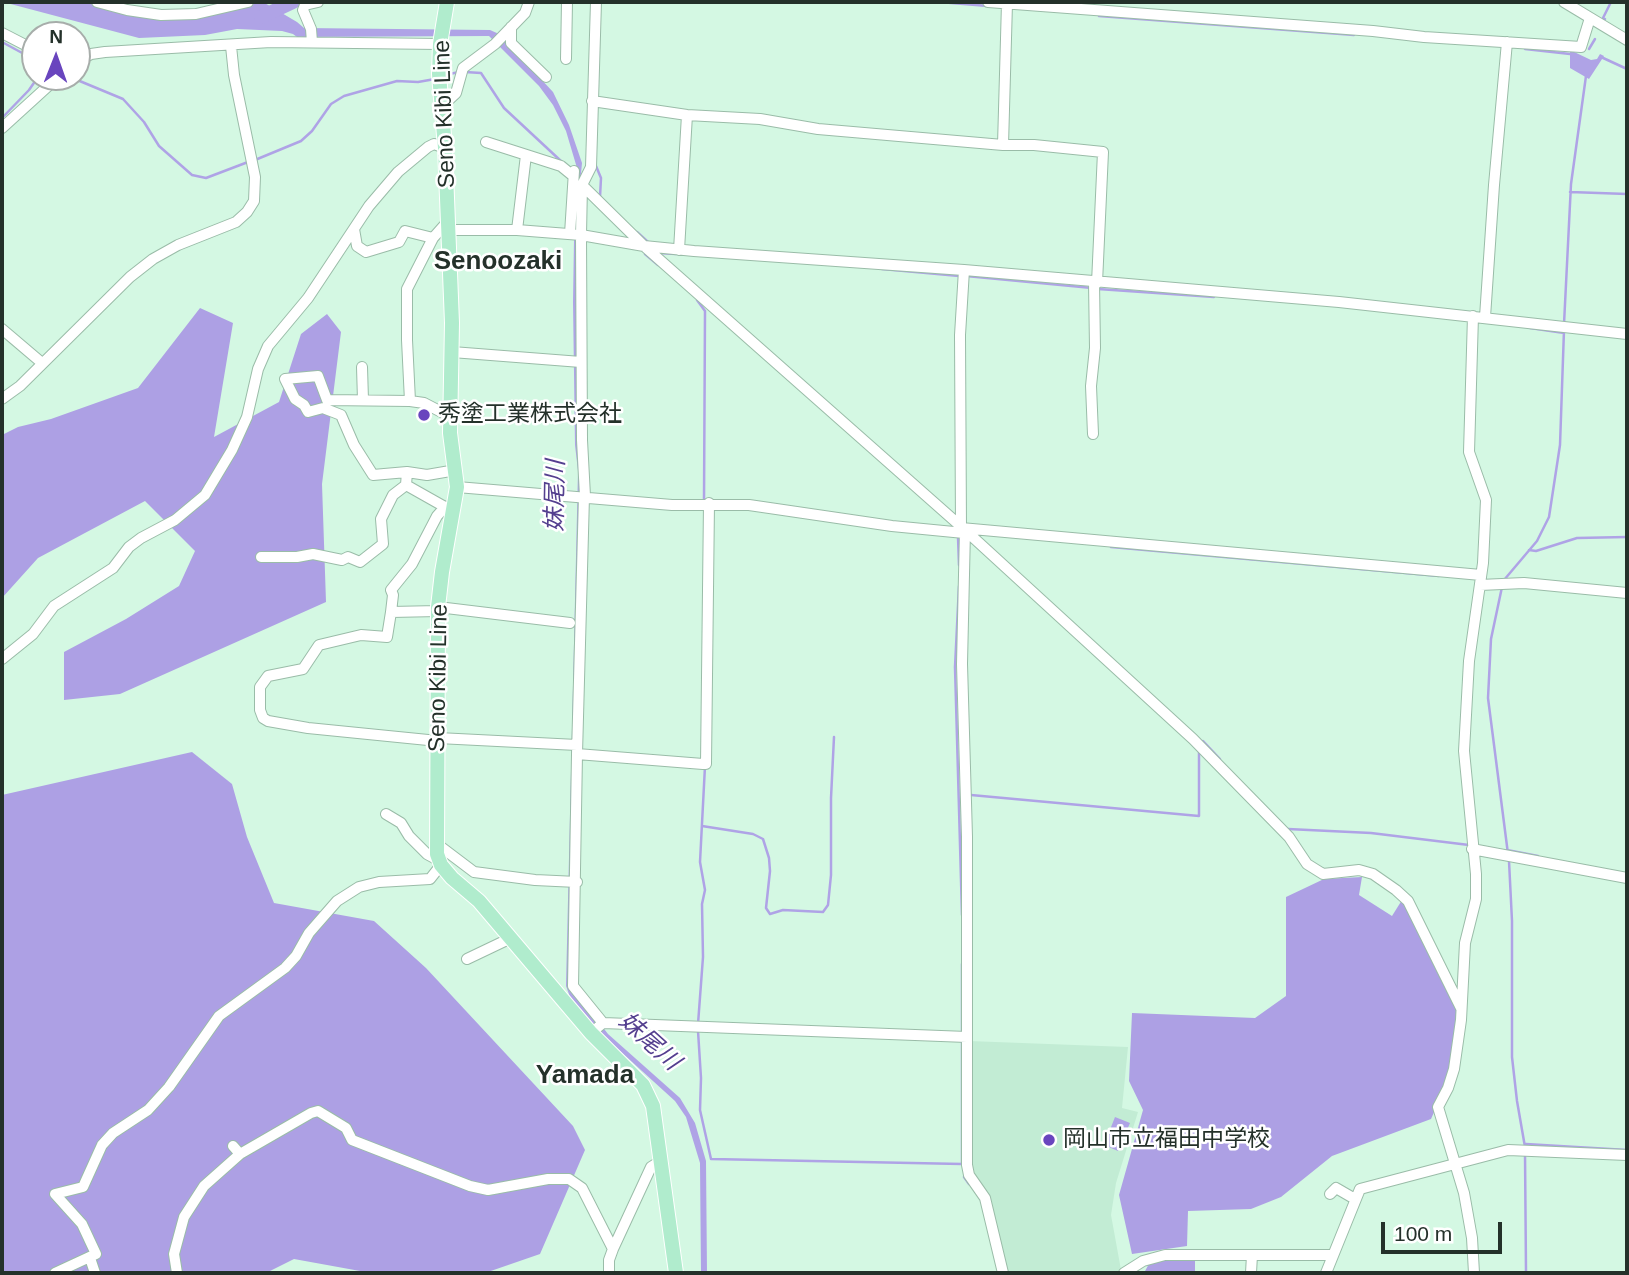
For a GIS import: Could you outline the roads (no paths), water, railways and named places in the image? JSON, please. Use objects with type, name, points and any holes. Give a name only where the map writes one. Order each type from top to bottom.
[{"type":"main road","name":"Seno Kibi Line","points":[[440,863],[437,844],[438,609],[450,506],[457,487],[450,433],[452,352],[445,148],[439,77],[441,36],[447,2]]},
{"type":"main road","points":[[440,863],[597,1027],[648,1094],[653,1105],[659,1162],[677,1273]]},
{"type":"street","points":[[97,2],[128,6],[161,15],[204,12],[248,2]]},
{"type":"street","points":[[204,12],[217,2]]},
{"type":"street","points":[[312,36],[303,15],[303,7],[318,2]]},
{"type":"street","points":[[441,107],[456,93],[462,72],[525,13],[529,2]]},
{"type":"street","points":[[566,59],[567,2]]},
{"type":"street","points":[[596,2],[591,167],[579,177],[575,234],[582,496],[575,747],[573,986],[597,1027],[698,1026],[963,1037]]},
{"type":"street","points":[[988,2],[1007,7],[1507,46],[1581,47],[1590,18]]},
{"type":"street","points":[[1564,2],[1627,40]]},
{"type":"street","points":[[1003,145],[1007,7]]},
{"type":"street","points":[[2,33],[21,43]]},
{"type":"street","points":[[503,35],[546,77]]},
{"type":"street","points":[[91,54],[231,46],[312,36],[441,36]]},
{"type":"street","points":[[2,399],[20,386],[131,277],[153,259],[178,245],[236,222],[247,212],[254,201],[255,177],[234,75],[231,46]]},
{"type":"street","points":[[1474,1273],[1472,1238],[1464,1193],[1438,1107],[1454,1069],[1461,1020],[1465,943],[1476,899],[1464,751],[1469,661],[1480,579],[1486,500],[1469,452],[1476,319],[1494,185],[1507,46]]},
{"type":"street","points":[[2,128],[43,91]]},
{"type":"street","points":[[595,102],[687,117],[760,119],[818,129],[1103,152],[1091,386],[1093,434]]},
{"type":"street","points":[[679,250],[687,117]]},
{"type":"street","points":[[486,142],[561,166],[579,177],[649,247],[1193,739],[1289,837],[1307,864],[1323,874],[1359,870],[1373,874],[1396,890],[1408,901],[1461,1008]]},
{"type":"street","points":[[2,659],[33,634],[54,606],[113,568],[129,547],[175,520],[205,495],[232,450],[247,416],[262,357],[275,338],[308,298],[369,206],[398,172],[428,146],[434,144],[445,148]]},
{"type":"street","points":[[517,230],[526,155]]},
{"type":"street","points":[[410,401],[407,289],[411,276],[433,238],[448,225],[575,234],[679,250],[1095,285],[1339,302],[1627,334]]},
{"type":"street","points":[[354,229],[356,246],[366,252],[398,242],[405,231],[433,238]]},
{"type":"street","points":[[964,274],[960,335],[962,663],[967,837],[963,1037],[967,1165],[969,1175],[985,1198],[1003,1273]]},
{"type":"street","points":[[2,329],[42,363]]},
{"type":"street","points":[[452,352],[577,362]]},
{"type":"street","points":[[362,367],[363,400]]},
{"type":"street","points":[[451,417],[424,403],[410,401],[327,400],[318,376],[285,379],[295,399],[304,405],[308,412],[323,408],[341,415],[354,445],[373,475],[407,472],[428,475],[456,470]]},
{"type":"street","points":[[261,557],[288,558],[313,554],[342,560],[348,556],[359,562],[383,544],[381,519],[393,495],[406,485],[407,472]]},
{"type":"street","points":[[406,485],[450,506],[437,516],[412,564],[391,590],[393,595],[387,637],[361,635],[319,645],[303,668],[268,676],[260,687],[260,710],[268,722],[308,729],[438,740],[575,747],[704,764],[706,504]]},
{"type":"street","points":[[457,487],[672,505],[763,506],[892,526],[963,530],[1627,593]]},
{"type":"street","points":[[391,612],[438,609],[570,623]]},
{"type":"street","points":[[55,1273],[96,1254],[82,1224],[55,1194],[83,1187],[102,1145],[113,1133],[148,1110],[169,1087],[219,1016],[285,968],[314,927],[337,901],[359,887],[430,879],[440,863],[409,836],[401,823],[386,814]]},
{"type":"street","points":[[437,844],[474,872],[574,882]]},
{"type":"street","points":[[1472,846],[1627,878]]},
{"type":"street","points":[[467,959],[511,938]]},
{"type":"street","points":[[177,1273],[174,1254],[184,1217],[204,1186],[236,1150],[318,1111],[346,1128],[352,1140],[470,1186],[488,1190],[548,1179],[576,1181],[613,1249]]},
{"type":"street","points":[[1326,1273],[1360,1189],[1494,1152],[1525,1150],[1627,1155]]},
{"type":"street","points":[[609,1273],[609,1260],[613,1249],[652,1167],[659,1162]]},
{"type":"street","points":[[1330,1194],[1336,1188],[1356,1199]]},
{"type":"street","points":[[1124,1273],[1143,1261],[1165,1255],[1333,1255]]},
{"type":"street","points":[[1251,1273],[1252,1255]]},
{"type":"street","points":[[90,1258],[95,1273]]},
{"type":"waterway","points":[[261,17],[293,2]]},
{"type":"waterway","points":[[939,2],[988,6]]},
{"type":"waterway","points":[[1605,19],[1603,18],[1611,2]]},
{"type":"waterway","points":[[1099,16],[1354,35]]},
{"type":"waterway","points":[[1589,49],[1595,39]]},
{"type":"waterway","points":[[2,42],[21,52]]},
{"type":"waterway","points":[[1525,49],[1570,54]]},
{"type":"waterway","points":[[1601,57],[1627,69]]},
{"type":"waterway","points":[[445,75],[459,72]]},
{"type":"waterway","points":[[465,72],[481,73],[504,108],[562,162]]},
{"type":"waterway","points":[[1564,324],[1571,184],[1586,76]]},
{"type":"waterway","points":[[255,160],[301,141],[312,131],[331,104],[344,96],[397,81],[418,82],[435,79]]},
{"type":"waterway","points":[[91,86],[123,99],[144,122],[159,146],[192,175],[206,178],[248,162]]},
{"type":"waterway","points":[[2,118],[28,91]]},
{"type":"waterway","points":[[596,166],[601,178],[600,197]]},
{"type":"waterway","points":[[1570,192],[1627,194]]},
{"type":"waterway","points":[[637,232],[648,242]]},
{"type":"waterway","points":[[659,253],[676,254]]},
{"type":"waterway","points":[[645,254],[658,265]]},
{"type":"waterway","points":[[882,269],[959,276]]},
{"type":"waterway","points":[[966,276],[1092,288]]},
{"type":"waterway","points":[[1098,289],[1214,297]]},
{"type":"waterway","points":[[697,300],[705,311],[704,500]]},
{"type":"waterway","points":[[1530,328],[1564,333]]},
{"type":"waterway","points":[[1504,580],[1537,541],[1549,517],[1560,445],[1564,330]]},
{"type":"waterway","points":[[958,537],[959,565]]},
{"type":"waterway","points":[[1529,550],[1536,551],[1577,538],[1627,537]]},
{"type":"waterway","points":[[1111,547],[1439,576]]},
{"type":"waterway","points":[[959,586],[955,667],[962,915]]},
{"type":"waterway","points":[[1502,587],[1491,639],[1488,698],[1508,854]]},
{"type":"waterway","points":[[702,826],[753,834],[763,839],[769,858],[766,908],[770,914],[783,910],[823,912],[828,905],[831,875],[834,737]]},
{"type":"waterway","points":[[1203,741],[1220,759]]},
{"type":"waterway","points":[[971,795],[1199,816],[1199,752]]},
{"type":"waterway","points":[[698,1024],[703,957],[702,904],[705,890],[700,862],[705,766]]},
{"type":"waterway","points":[[1288,829],[1371,833],[1469,845]]},
{"type":"waterway","points":[[1507,850],[1538,856]]},
{"type":"waterway","points":[[1509,861],[1512,1057],[1525,1147]]},
{"type":"waterway","points":[[962,964],[962,1034]]},
{"type":"waterway","points":[[698,1031],[700,1110],[711,1159],[962,1164]]},
{"type":"waterway","points":[[962,1041],[962,1163]]},
{"type":"waterway","points":[[1526,1144],[1627,1150]]},
{"type":"waterway","points":[[1525,1153],[1526,1273]]},
{"type":"waterway","points":[[964,1177],[969,1184]]},
{"type":"place","name":"秀塗工業株式会社","points":[[424,415]]},
{"type":"place","name":"岡山市立福田中学校","points":[[1049,1140]]},
{"type":"district","name":"Senoozaki","points":[[498,262]]},
{"type":"district","name":"Yamada","points":[[585,1076]]},
{"type":"water label","name":"妹尾川","points":[[556,496]]},
{"type":"water label","name":"妹尾川","points":[[649,1042]]}]
